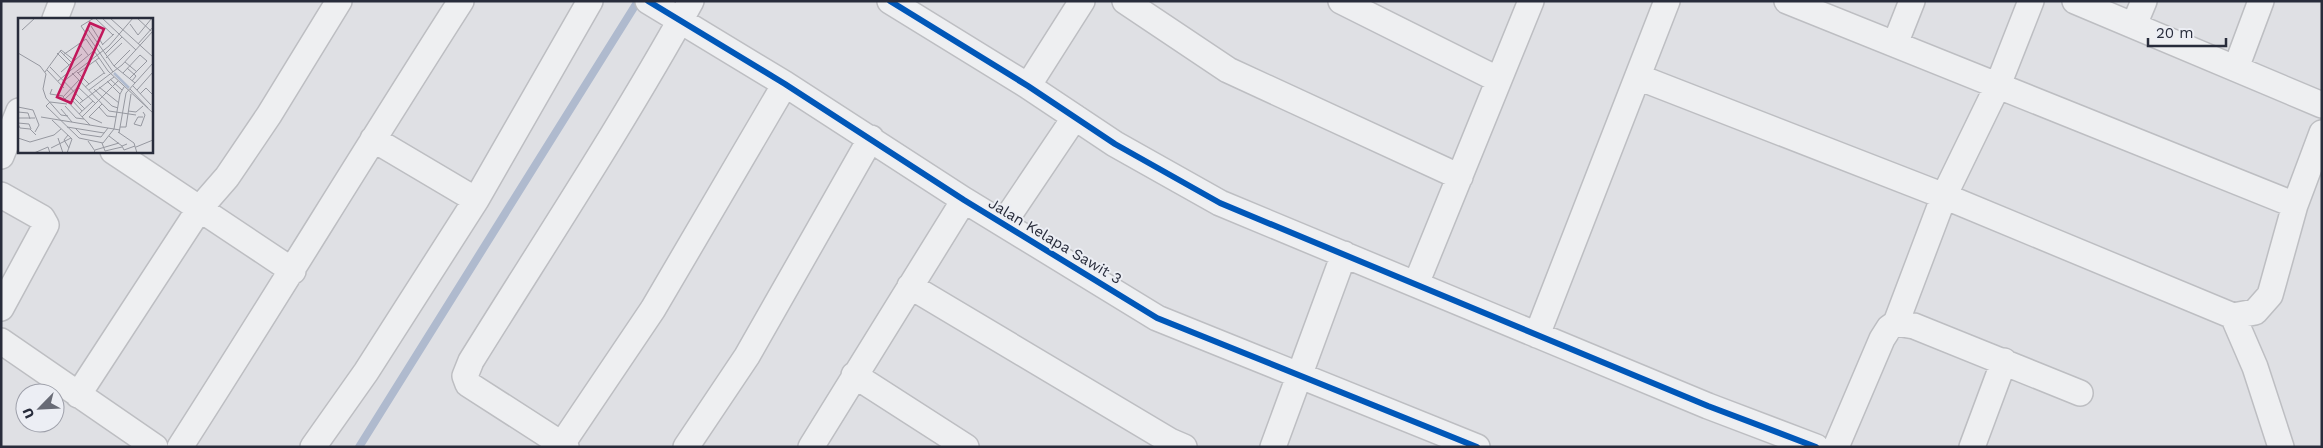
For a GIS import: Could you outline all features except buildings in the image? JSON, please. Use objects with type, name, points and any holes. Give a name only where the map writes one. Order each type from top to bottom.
[{"type":"street","points":[[55,18],[62,1]]},
{"type":"street","points":[[78,395],[200,208],[227,177],[264,122],[339,1]]},
{"type":"street","points":[[180,447],[293,271],[373,139],[461,1]]},
{"type":"street","points":[[313,447],[366,372],[476,200],[590,1]]},
{"type":"street","points":[[890,1],[1028,86],[1115,144],[1220,203],[1708,406],[1816,447]]},
{"type":"street","points":[[1028,86],[1082,1]]},
{"type":"street","points":[[1125,1],[1228,70],[1460,177]]},
{"type":"street","points":[[1341,1],[1499,80]]},
{"type":"street","points":[[1416,284],[1531,1]]},
{"type":"street","points":[[1537,335],[1667,1]]},
{"type":"street","points":[[1894,44],[1912,1]]},
{"type":"street","points":[[1836,447],[1882,339],[1889,328],[1896,323],[1944,196],[1998,85],[2031,1]]},
{"type":"street","points":[[2075,1],[2322,105]]},
{"type":"street","points":[[2134,26],[2144,1]]},
{"type":"street","points":[[2236,68],[2261,1]]},
{"type":"street","points":[[1802,4],[1894,44],[2295,205]]},
{"type":"street","points":[[670,8],[650,76],[471,361],[465,376],[468,384],[564,445],[653,309],[785,84]]},
{"type":"street","name":"Jalan Kelapa Sawit 3","points":[[670,8],[964,200],[1157,318],[1476,447]]},
{"type":"street","points":[[1638,77],[1944,196],[2233,316],[2255,312],[2270,295],[2295,205],[2322,133]]},
{"type":"street","points":[[1,156],[18,114]]},
{"type":"street","points":[[1003,224],[1075,117]]},
{"type":"street","points":[[686,447],[747,356],[871,138]]},
{"type":"street","points":[[373,139],[476,200]]},
{"type":"street","points":[[115,152],[293,271]]},
{"type":"street","points":[[1,194],[42,218],[46,225],[1,308]]},
{"type":"street","points":[[811,447],[964,200]]},
{"type":"street","points":[[1273,447],[1344,254]]},
{"type":"street","points":[[910,286],[1174,445]]},
{"type":"street","points":[[2233,316],[2254,367],[2281,447]]},
{"type":"street","points":[[1896,323],[1914,326],[2080,393]]},
{"type":"street","points":[[1,341],[155,447]]},
{"type":"street","points":[[1972,447],[2004,361]]},
{"type":"street","points":[[854,375],[966,447]]},
{"type":"waterway","points":[[359,447],[638,1]]},
{"type":"cycle path","points":[[648,1],[785,84],[964,200],[1157,318],[1477,447]]},
{"type":"cycle path","points":[[890,1],[1028,86],[1115,144],[1220,203],[1708,406],[1816,447]]}]
